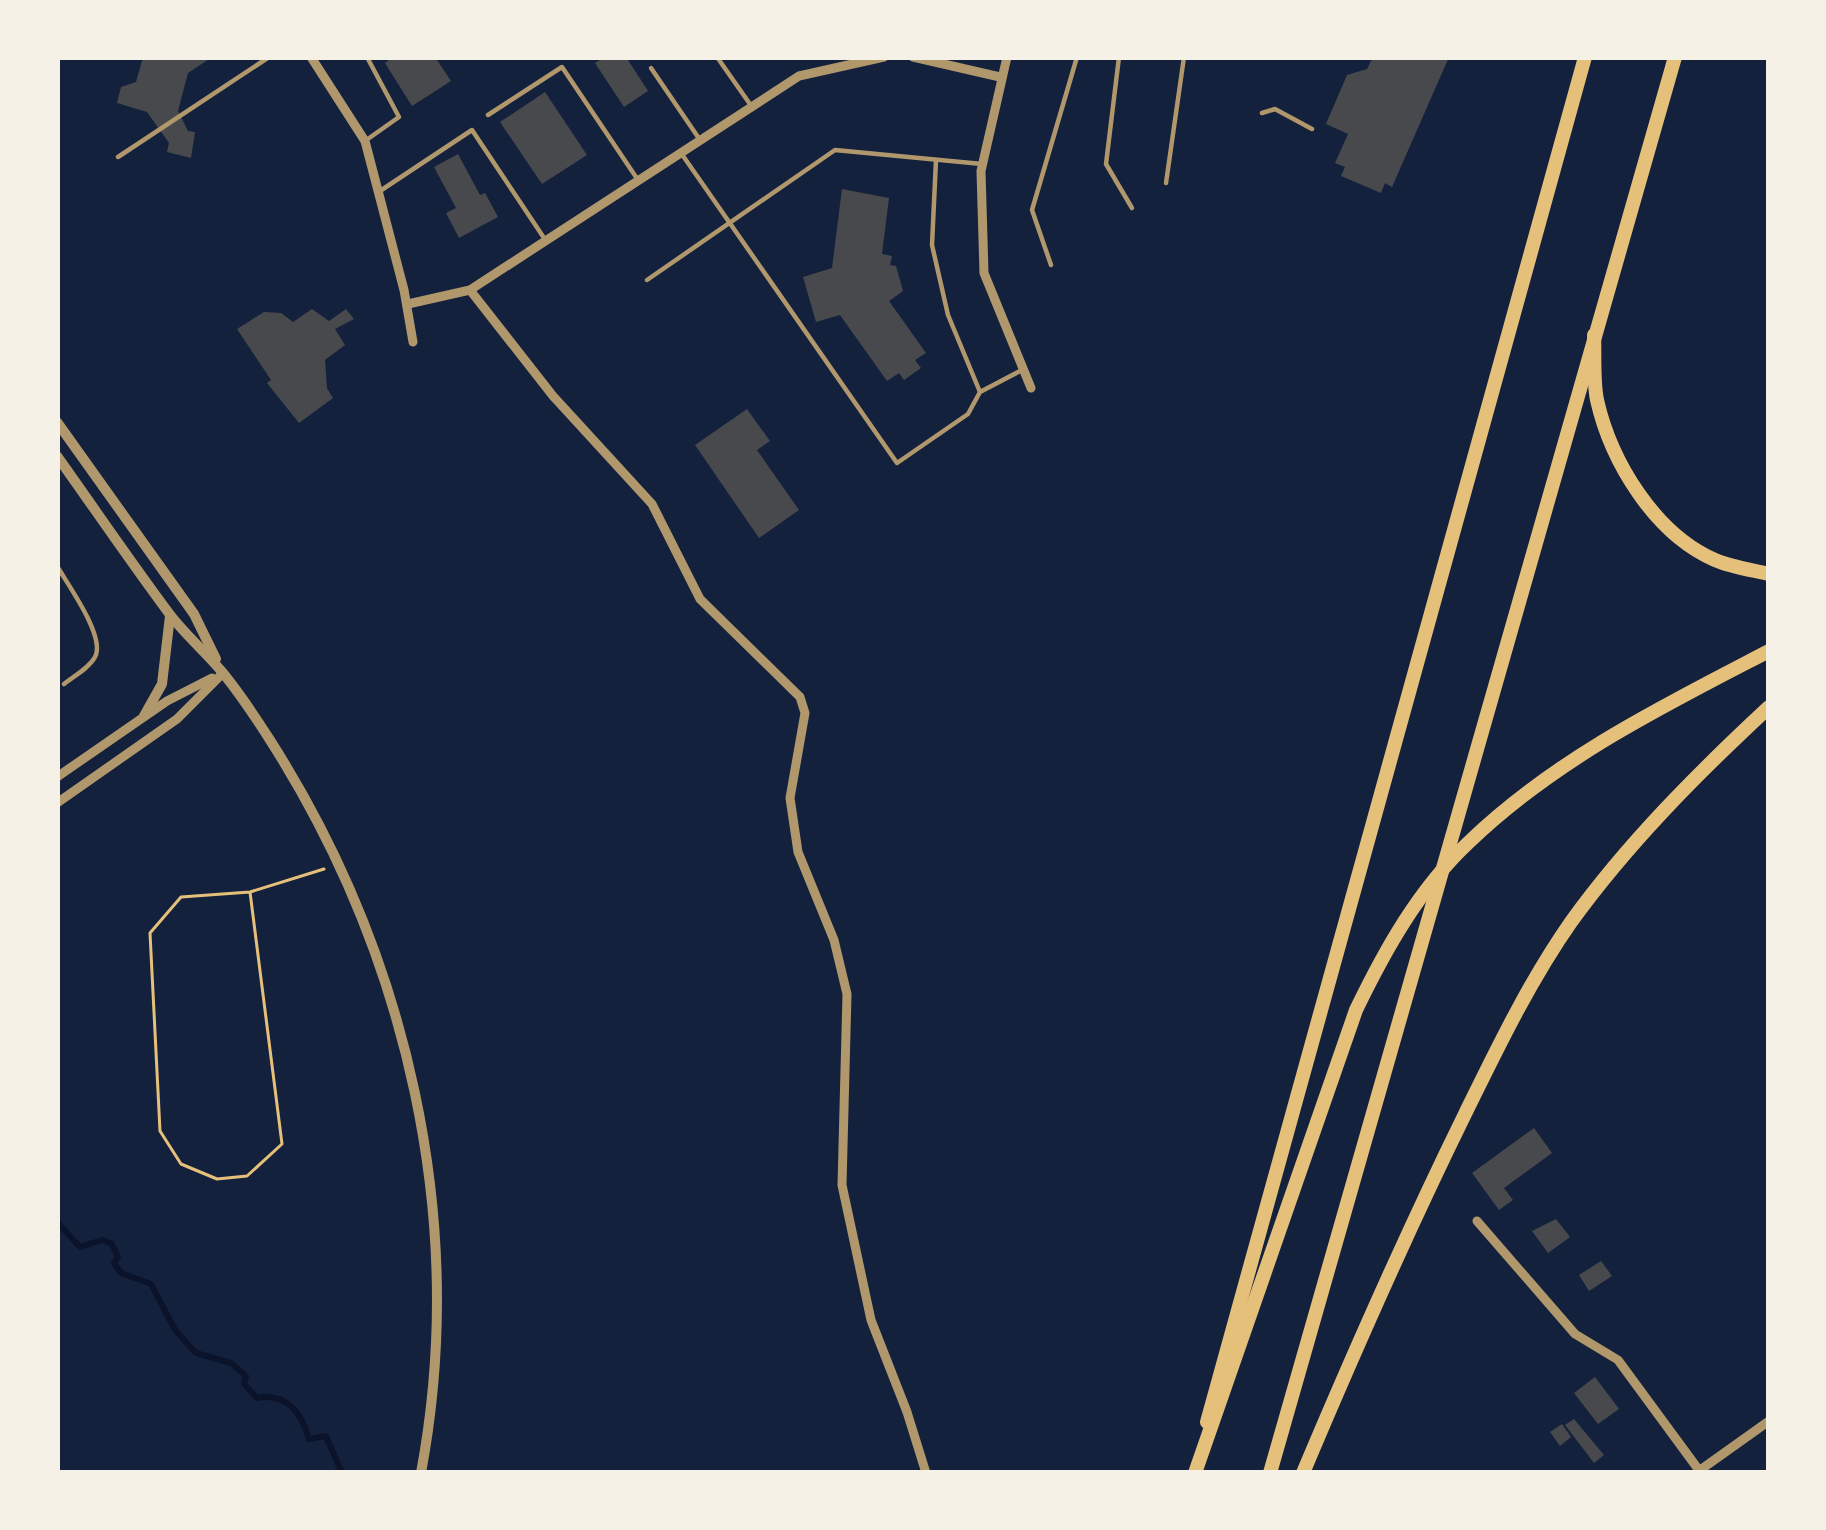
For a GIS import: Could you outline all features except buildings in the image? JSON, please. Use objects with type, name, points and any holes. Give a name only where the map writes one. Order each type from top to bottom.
[{"type":"main road","points":[[1194,1473],[1585,57]]},
{"type":"main road","points":[[1270,1473],[1674,57]]},
{"type":"main road","points":[[1594,335],[1597,399],[1637,493],[1674,532],[1714,560],[1769,574]]},
{"type":"main road","points":[[1194,1473],[1356,1010],[1415,906],[1465,845],[1542,782],[1618,729],[1769,651]]},
{"type":"main road","points":[[1303,1473],[1445,1155],[1505,1034],[1570,924],[1634,843],[1769,707]]},
{"type":"street","points":[[311,57],[365,141],[408,304],[413,342]]},
{"type":"street","points":[[408,304],[470,290],[799,76],[884,57]]},
{"type":"street","points":[[914,57],[1000,77]]},
{"type":"street","points":[[1007,57],[982,164],[984,273],[1031,388]]},
{"type":"street","points":[[470,290],[553,396],[652,504],[700,599],[800,697],[805,713],[790,797],[798,852],[834,940],[847,994],[842,1186],[872,1320],[926,1473]]},
{"type":"street","points":[[57,422],[194,614],[223,673]]},
{"type":"street","points":[[57,456],[170,616],[223,673],[278,752],[340,864],[381,969],[413,1077],[433,1195],[439,1319],[434,1404],[421,1473]]},
{"type":"street","points":[[144,716],[162,684],[170,616]]},
{"type":"street","points":[[57,777],[144,716],[223,673]]},
{"type":"street","points":[[57,803],[177,719],[223,673]]},
{"type":"street","points":[[1477,1221],[1575,1334],[1618,1360],[1699,1472],[1769,1421]]},
{"type":"lane","points":[[118,157],[269,57]]},
{"type":"lane","points":[[365,141],[399,117],[368,59],[372,57]]},
{"type":"lane","points":[[717,57],[752,106]]},
{"type":"lane","points":[[1051,265],[1032,210],[1077,57]]},
{"type":"lane","points":[[1118,57],[1106,164],[1132,208]]},
{"type":"lane","points":[[1166,183],[1184,57]]},
{"type":"lane","points":[[488,116],[562,67],[638,180]]},
{"type":"lane","points":[[650,68],[700,140]]},
{"type":"lane","points":[[1262,113],[1275,110],[1312,129]]},
{"type":"lane","points":[[380,191],[472,130],[546,241]]},
{"type":"lane","points":[[647,280],[835,150],[982,164]]},
{"type":"lane","points":[[681,152],[897,463],[968,414],[980,392],[1023,370]]},
{"type":"lane","points":[[936,160],[932,245],[948,315],[980,392]]},
{"type":"lane","points":[[57,566],[94,629],[98,650],[93,662],[64,683]]},
{"type":"path","points":[[250,892],[282,1144],[247,1176],[217,1179],[182,1164],[160,1131],[150,933],[181,897],[250,892],[340,864]]},
{"type":"waterway","points":[[57,1222],[80,1247],[102,1240],[112,1244],[118,1257],[114,1263],[121,1273],[151,1284],[175,1330],[196,1353],[231,1363],[246,1376],[244,1384],[257,1398],[276,1398],[291,1406],[309,1439],[326,1436],[342,1473]]}]
